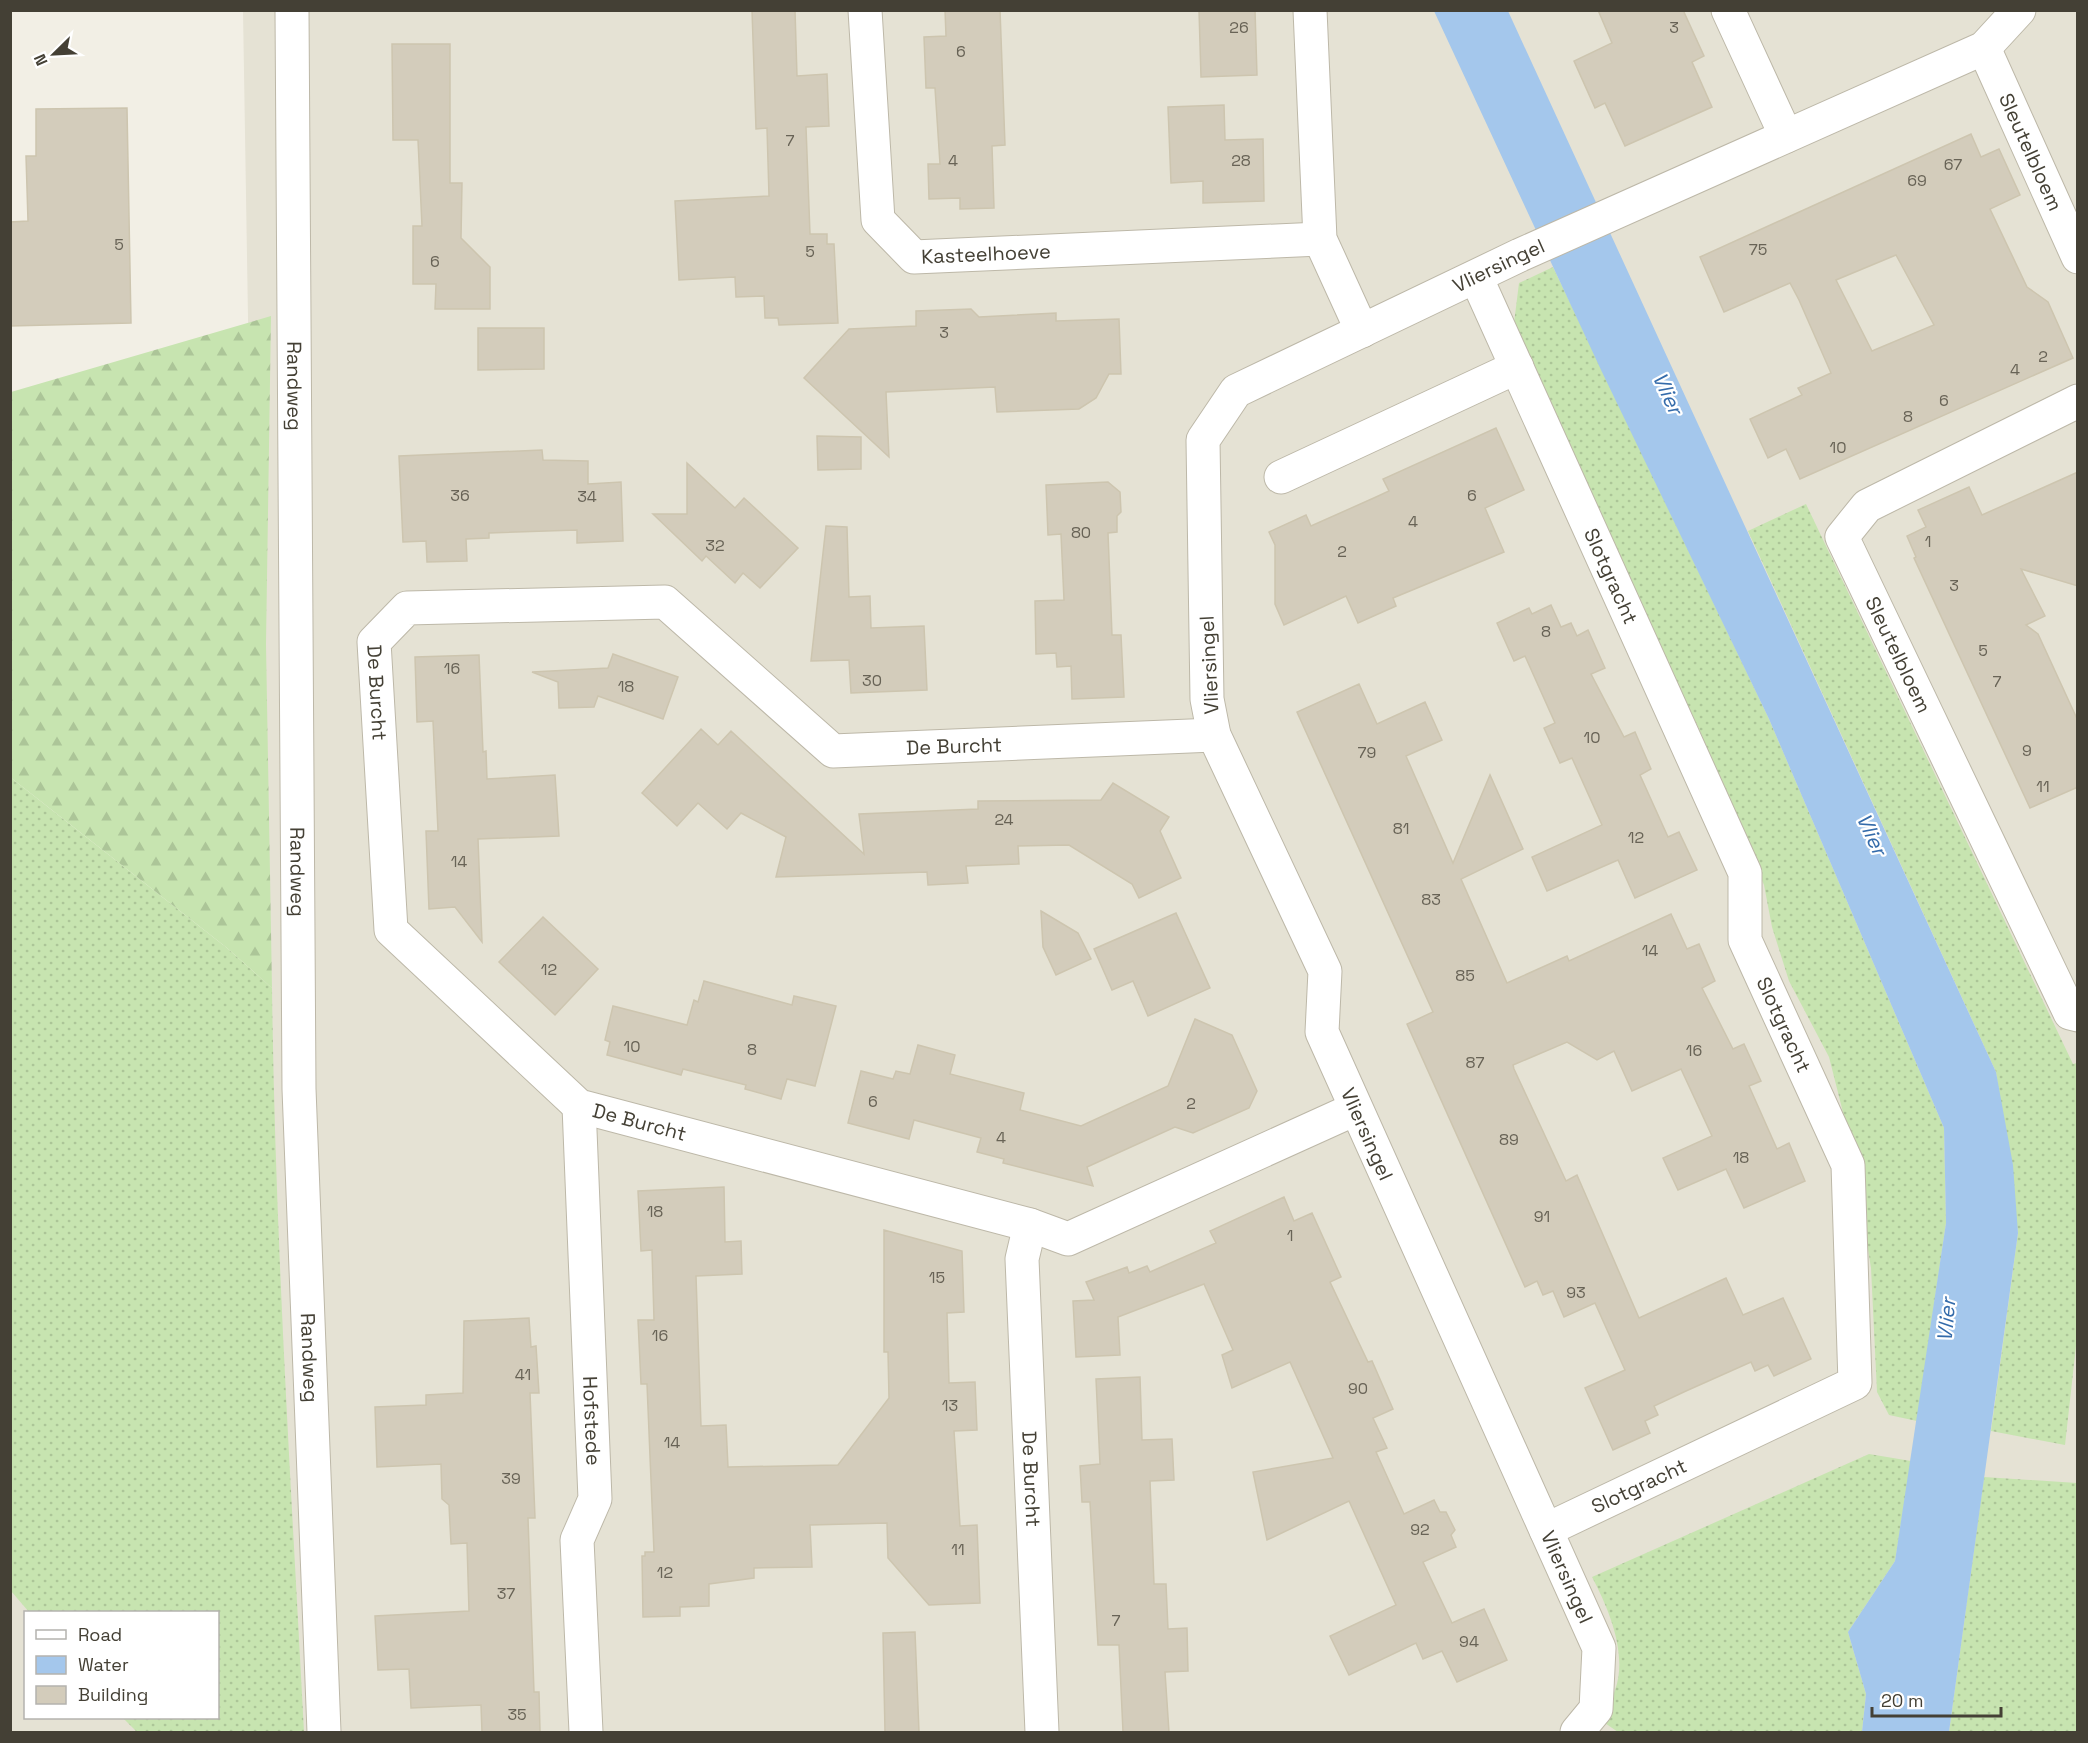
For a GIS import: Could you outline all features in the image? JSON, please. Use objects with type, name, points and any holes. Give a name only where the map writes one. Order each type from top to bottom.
[{"type":"street","name":"Randweg","points":[[292,10],[299,1089],[324,1732]]},
{"type":"street","name":"Kasteelhoeve","points":[[865,10],[878,220],[914,257],[1320,239]]},
{"type":"street","points":[[1310,10],[1320,239],[1362,331]]},
{"type":"street","points":[[1728,10],[1786,136]]},
{"type":"street","name":"Vliersingel","points":[[1577,1732],[1596,1709],[1599,1648],[1322,1032],[1325,971],[1214,735],[1207,699],[1203,440],[1236,391],[1605,216],[1984,48],[2019,10]]},
{"type":"street","name":"Sleutelbloem","points":[[1984,48],[2078,257]]},
{"type":"street","name":"Slotgracht","points":[[1476,277],[1745,873],[1745,940],[1848,1165],[1856,1383],[1546,1530]]},
{"type":"street","points":[[1281,477],[1517,367]]},
{"type":"street","name":"Sleutelbloem","points":[[2078,401],[1867,506],[1842,537],[2070,1014],[2078,1015]]},
{"type":"street","name":"De Burcht","points":[[1214,735],[833,751],[665,602],[407,608],[374,642],[391,930],[579,1106],[1030,1225],[1068,1239],[1355,1108]]},
{"type":"street","name":"Hofstede","points":[[579,1106],[595,1499],[577,1540],[586,1732]]},
{"type":"street","name":"De Burcht","points":[[1030,1225],[1022,1260],[1042,1732]]},
{"type":"shaded area","points":[[243,11],[2077,11],[2078,1699],[2056,1732],[271,1732]]},
{"type":"shaded area","points":[[10,1550],[65,1611],[24,1611],[24,1719],[160,1719],[172,1732],[11,1732]]},
{"type":"green space","points":[[1553,267],[1769,719],[1944,1128],[1946,1223],[1917,1421],[1889,1415],[1877,1392],[1871,1268],[1851,1144],[1829,1057],[1789,981],[1772,927],[1764,885],[1699,729],[1558,432],[1514,323],[1519,283]]},
{"type":"green space","points":[[271,316],[266,644],[272,988],[227,948],[10,777],[11,392]]},
{"type":"green space","points":[[1806,504],[2073,1064],[2077,1063],[2078,1328],[2065,1445],[1991,1431],[2018,1233],[1996,1072],[1748,531]]},
{"type":"green space","points":[[10,777],[227,948],[272,988],[280,1267],[304,1732],[137,1732],[124,1719],[219,1719],[219,1611],[28,1611],[11,1591]]},
{"type":"green space","points":[[1869,1454],[1911,1461],[1895,1561],[1848,1632],[1866,1694],[1862,1732],[1618,1732],[1599,1719],[1615,1690],[1619,1662],[1615,1632],[1605,1603],[1592,1577]]},
{"type":"green space","points":[[1984,1477],[2077,1483],[2077,1732],[1949,1732]]},
{"type":"water","name":"Vlier","points":[[1434,11],[1508,11],[1996,1072],[2013,1165],[2018,1233],[1949,1732],[1862,1732],[1866,1694],[1848,1632],[1895,1561],[1946,1223],[1944,1128],[1769,719],[1602,372]]},
{"type":"building","points":[[752,10],[795,10],[797,76],[827,74],[829,126],[806,127],[810,234],[827,234],[827,244],[834,244],[838,323],[779,325],[778,318],[765,318],[764,296],[736,297],[735,277],[679,280],[675,201],[769,196],[767,128],[756,129]]},
{"type":"building","points":[[945,10],[1000,10],[1005,145],[992,146],[994,208],[960,209],[960,198],[929,199],[928,164],[940,164],[935,88],[926,88],[924,37],[946,36]]},
{"type":"building","points":[[1199,10],[1255,10],[1257,75],[1201,77]]},
{"type":"building","points":[[1598,10],[1683,10],[1704,56],[1692,62],[1712,107],[1625,146],[1605,103],[1595,108],[1574,61],[1612,43]]},
{"type":"building","points":[[392,44],[450,44],[450,183],[462,183],[461,238],[490,267],[490,309],[435,309],[436,284],[413,284],[413,226],[422,226],[418,140],[393,140]]},
{"type":"building","points":[[1224,105],[1225,140],[1263,139],[1264,201],[1203,203],[1203,181],[1171,183],[1168,107]]},
{"type":"building","points":[[127,108],[131,323],[10,326],[10,222],[28,221],[26,156],[36,156],[36,109]]},
{"type":"building","points":[[1971,134],[1981,157],[1999,149],[2020,195],[1990,209],[2027,287],[2048,302],[2073,358],[1800,479],[1786,449],[1768,458],[1750,419],[1802,395],[1798,388],[1831,373],[1799,300],[1790,283],[1724,312],[1700,257]],"holes":[[[1896,255],[1934,325],[1872,351],[1836,280]]]},
{"type":"building","points":[[971,309],[979,317],[1056,313],[1056,321],[1119,319],[1121,374],[1109,374],[1096,398],[1079,409],[997,412],[995,387],[886,392],[889,457],[804,378],[849,329],[916,326],[916,311]]},
{"type":"building","points":[[478,328],[544,328],[544,369],[478,370]]},
{"type":"building","points":[[1496,428],[1524,490],[1485,508],[1504,552],[1393,598],[1396,606],[1358,623],[1346,596],[1284,625],[1275,604],[1275,545],[1269,532],[1306,515],[1311,526],[1376,497],[1389,491],[1383,479]]},
{"type":"building","points":[[817,436],[861,437],[861,469],[818,470]]},
{"type":"building","points":[[542,450],[543,460],[588,461],[588,484],[621,482],[623,541],[577,543],[577,530],[489,533],[489,538],[466,539],[467,561],[427,562],[426,541],[403,542],[399,456]]},
{"type":"building","points":[[687,463],[735,508],[744,498],[798,548],[760,588],[743,573],[735,583],[706,556],[702,561],[653,514],[687,514]]},
{"type":"building","points":[[2078,472],[2078,586],[2021,569],[2045,616],[2026,625],[2038,634],[2078,721],[2078,787],[2030,808],[1914,558],[1916,557],[1907,536],[1926,527],[1918,510],[1969,487],[1982,515]]},
{"type":"building","points":[[1108,482],[1120,492],[1121,512],[1117,516],[1117,532],[1108,533],[1112,635],[1121,635],[1124,697],[1072,699],[1071,666],[1057,667],[1056,653],[1036,654],[1035,601],[1064,600],[1061,534],[1048,535],[1046,485]]},
{"type":"building","points":[[826,526],[847,527],[849,597],[870,596],[871,628],[924,626],[927,690],[851,693],[849,660],[811,661]]},
{"type":"building","points":[[1551,605],[1561,627],[1571,623],[1577,636],[1588,630],[1605,668],[1591,674],[1624,737],[1635,732],[1651,769],[1640,775],[1668,837],[1679,832],[1697,870],[1635,898],[1618,860],[1547,891],[1532,857],[1602,825],[1572,758],[1560,763],[1544,728],[1555,723],[1525,656],[1514,661],[1497,623],[1529,608],[1532,614]]},
{"type":"building","points":[[613,654],[678,677],[663,719],[598,696],[594,707],[559,708],[558,682],[532,672],[608,668]]},
{"type":"building","points":[[479,655],[483,752],[486,751],[487,779],[555,775],[559,836],[478,839],[482,942],[455,907],[429,909],[426,831],[438,831],[433,721],[417,722],[415,657]]},
{"type":"building","points":[[1359,684],[1377,724],[1425,702],[1442,740],[1406,756],[1453,863],[1490,775],[1523,849],[1461,879],[1507,983],[1567,956],[1569,961],[1671,914],[1687,949],[1699,944],[1715,981],[1702,988],[1733,1049],[1744,1044],[1761,1081],[1749,1086],[1777,1149],[1789,1143],[1805,1181],[1744,1208],[1726,1169],[1678,1190],[1663,1158],[1712,1136],[1681,1069],[1632,1091],[1614,1051],[1597,1060],[1567,1042],[1513,1065],[1514,1069],[1566,1181],[1577,1175],[1639,1318],[1726,1278],[1743,1315],[1783,1298],[1811,1359],[1774,1376],[1768,1365],[1755,1371],[1751,1362],[1686,1391],[1654,1406],[1658,1415],[1645,1421],[1650,1433],[1613,1450],[1585,1388],[1625,1370],[1595,1303],[1564,1317],[1553,1291],[1543,1295],[1537,1281],[1525,1287],[1407,1024],[1433,1012],[1297,712]]},
{"type":"building","points":[[701,729],[718,745],[731,731],[864,854],[859,814],[978,809],[978,801],[1101,800],[1113,783],[1169,817],[1160,831],[1181,878],[1139,898],[1132,884],[1069,845],[1018,846],[1019,864],[966,866],[968,883],[928,885],[927,872],[776,877],[786,837],[741,813],[727,829],[698,803],[677,826],[642,793]]},
{"type":"building","points":[[1041,911],[1078,933],[1091,959],[1056,975],[1043,947]]},
{"type":"building","points":[[1176,913],[1210,988],[1148,1016],[1133,981],[1112,990],[1094,949]]},
{"type":"building","points":[[543,917],[598,969],[555,1015],[499,962]]},
{"type":"building","points":[[704,981],[792,1005],[794,996],[836,1006],[815,1086],[787,1079],[781,1099],[745,1089],[746,1085],[683,1069],[681,1075],[607,1055],[610,1042],[605,1040],[613,1006],[687,1025],[694,1000],[698,1002]]},
{"type":"building","points":[[1195,1019],[1232,1035],[1257,1091],[1249,1108],[1193,1133],[1175,1127],[1087,1167],[1093,1186],[1003,1163],[1004,1159],[977,1152],[981,1138],[914,1120],[909,1139],[848,1123],[861,1071],[893,1079],[896,1071],[910,1074],[918,1045],[955,1055],[950,1074],[1024,1093],[1020,1110],[1081,1126],[1168,1086]]},
{"type":"building","points":[[724,1187],[725,1242],[741,1241],[742,1274],[696,1276],[701,1426],[726,1425],[728,1467],[838,1465],[889,1398],[888,1352],[884,1352],[884,1230],[962,1251],[964,1312],[947,1313],[949,1383],[975,1382],[977,1430],[954,1431],[960,1526],[977,1525],[980,1603],[929,1605],[888,1558],[887,1523],[810,1525],[812,1567],[754,1568],[754,1578],[709,1584],[709,1606],[680,1607],[680,1616],[643,1617],[642,1556],[645,1556],[645,1552],[654,1552],[647,1384],[641,1384],[638,1320],[654,1320],[652,1250],[641,1251],[638,1191]]},
{"type":"building","points":[[1284,1197],[1294,1221],[1312,1213],[1341,1277],[1330,1282],[1368,1362],[1372,1361],[1393,1409],[1373,1418],[1387,1448],[1376,1452],[1404,1514],[1434,1500],[1440,1512],[1446,1512],[1455,1530],[1451,1535],[1456,1547],[1423,1562],[1452,1623],[1484,1609],[1507,1660],[1457,1682],[1442,1651],[1423,1659],[1416,1643],[1349,1675],[1330,1636],[1396,1605],[1349,1501],[1267,1540],[1253,1472],[1333,1458],[1290,1362],[1232,1388],[1222,1355],[1233,1350],[1204,1284],[1118,1317],[1120,1355],[1076,1357],[1073,1301],[1094,1300],[1086,1282],[1127,1267],[1129,1273],[1147,1266],[1150,1272],[1216,1243],[1210,1231]]},
{"type":"building","points":[[529,1318],[531,1347],[536,1346],[539,1393],[530,1393],[535,1518],[528,1518],[534,1692],[539,1692],[540,1732],[482,1732],[481,1705],[411,1708],[409,1669],[378,1670],[375,1616],[469,1611],[467,1543],[451,1544],[449,1505],[442,1499],[441,1464],[377,1467],[375,1407],[426,1405],[426,1395],[463,1393],[464,1321]]},
{"type":"building","points":[[1140,1377],[1142,1440],[1172,1439],[1174,1480],[1150,1481],[1154,1584],[1166,1584],[1168,1629],[1187,1628],[1188,1671],[1165,1672],[1169,1732],[1123,1732],[1119,1645],[1098,1645],[1090,1502],[1082,1502],[1080,1466],[1100,1464],[1096,1379]]},
{"type":"building","points":[[915,1632],[919,1732],[885,1732],[883,1633]]}]
